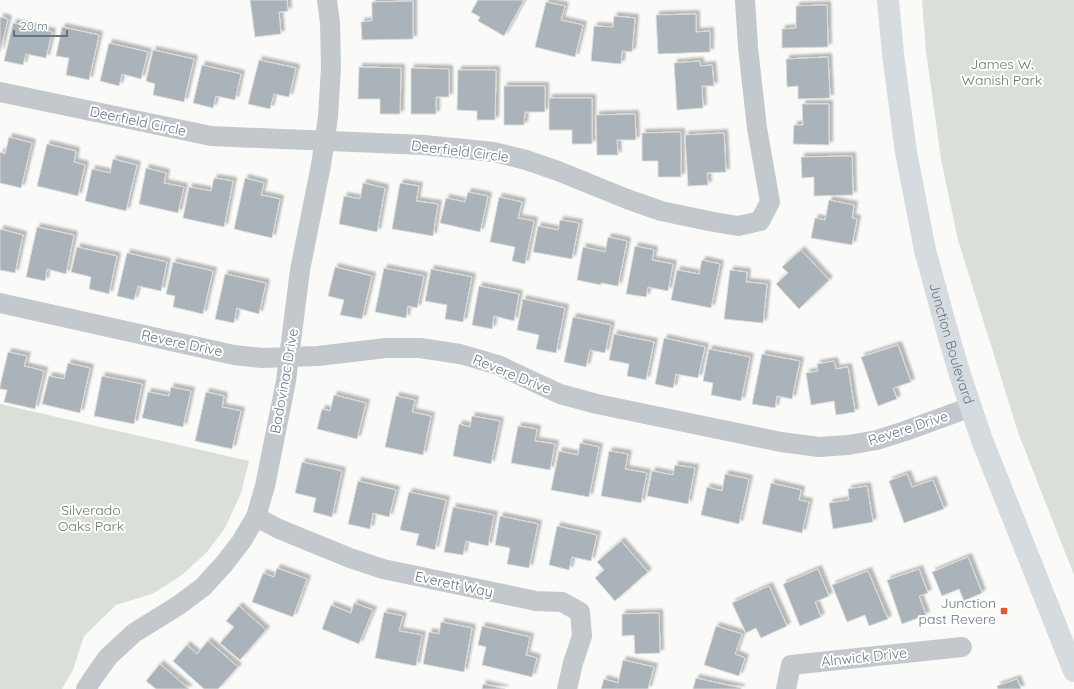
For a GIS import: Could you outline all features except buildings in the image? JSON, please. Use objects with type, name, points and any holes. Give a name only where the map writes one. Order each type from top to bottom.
[{"type":"main road","name":"Junction Boulevard","points":[[888,0],[893,54],[906,152],[925,250],[956,361],[982,440],[1074,671]]},
{"type":"street","name":"Badovinac Drive","points":[[86,689],[108,657],[134,633],[179,605],[203,586],[242,542],[256,517],[265,486],[286,381],[300,270],[325,141],[331,67],[330,23],[327,0]]},
{"type":"street","name":"Deerfield Circle","points":[[0,92],[211,136],[424,145],[494,152],[526,160],[558,171],[661,211],[738,226],[760,221],[770,202],[757,128],[748,47],[745,0]]},
{"type":"street","name":"Revere Drive","points":[[0,303],[234,355],[262,358],[318,356],[386,348],[420,348],[460,354],[498,365],[560,394],[596,404],[781,442],[819,447],[848,445],[877,440],[971,407]]},
{"type":"street","name":"Everett Way","points":[[256,517],[279,529],[350,558],[383,569],[536,601],[562,602],[580,612],[582,636],[573,663],[567,689]]},
{"type":"street","name":"Alnwick Drive","points":[[786,689],[791,665],[962,647]]},
{"type":"green space","name":"James W. Wanish Park","points":[[922,0],[1074,0],[1074,575],[1019,435],[958,240],[941,159],[926,51]]},
{"type":"green space","name":"Silverado Oaks Park","points":[[0,404],[249,461],[241,493],[225,528],[207,552],[182,575],[152,594],[116,605],[84,636],[73,670],[62,689],[0,689]]},
{"type":"place","name":"Junction past Revere","points":[[1004,611]]}]
